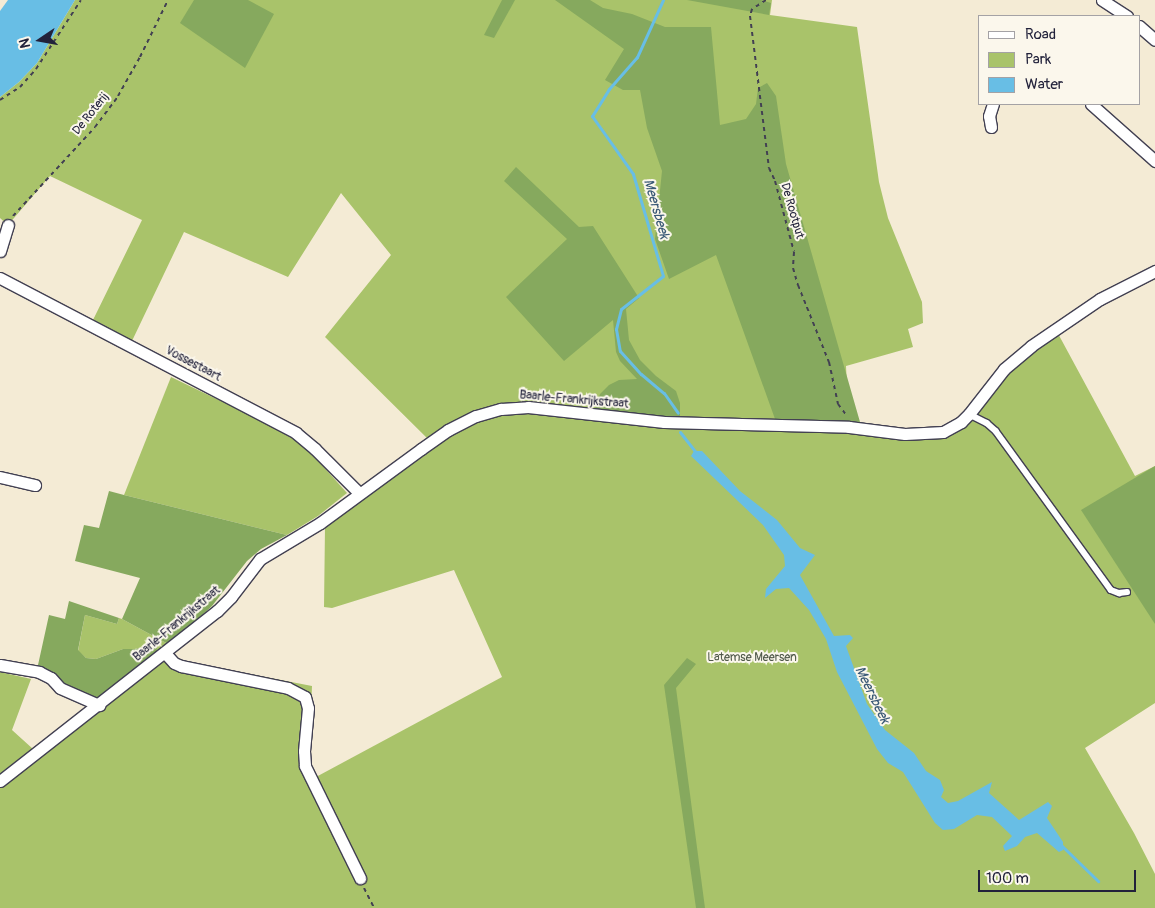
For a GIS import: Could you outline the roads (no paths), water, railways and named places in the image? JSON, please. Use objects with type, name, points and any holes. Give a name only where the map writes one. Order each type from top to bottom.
[{"type":"street","points":[[1102,0],[1125,15]]},
{"type":"street","points":[[1140,27],[1155,40]]},
{"type":"street","points":[[991,127],[989,116],[993,105]]},
{"type":"street","points":[[1093,105],[1155,161]]},
{"type":"street","points":[[0,251],[8,225]]},
{"type":"street","name":"Baarle-Frankrijkstraat","points":[[0,781],[217,611],[231,597],[260,558],[320,523],[448,430],[476,416],[501,409],[542,408],[679,423],[849,427],[906,434],[934,433],[952,428],[969,414],[1004,369],[1030,346],[1100,299],[1155,271]]},
{"type":"street","name":"Vossestaart","points":[[0,278],[296,433],[316,448],[359,493]]},
{"type":"street","points":[[0,476],[35,485]]},
{"type":"street","points":[[165,653],[174,663],[181,666],[288,688],[306,697],[308,708],[304,751],[305,766],[360,878]]},
{"type":"street","points":[[0,665],[39,672],[51,678],[60,688],[99,705]]},
{"type":"lane","points":[[969,414],[987,423],[996,431],[1111,590],[1119,593],[1128,592]]},
{"type":"water","points":[[8,0],[75,0],[37,63],[19,82],[0,97],[0,11]]},
{"type":"water","points":[[694,451],[702,451],[740,491],[777,520],[800,548],[815,555],[800,575],[834,636],[850,635],[853,638],[846,646],[867,704],[885,730],[914,753],[926,771],[940,780],[944,790],[941,797],[948,803],[958,801],[992,782],[989,793],[1019,820],[1048,802],[1052,806],[1047,818],[1063,842],[1063,850],[1059,852],[1037,833],[1025,837],[1017,846],[1005,851],[1003,846],[1012,836],[992,817],[977,815],[954,829],[943,830],[935,823],[903,772],[888,763],[877,749],[837,672],[826,639],[809,610],[789,588],[776,589],[765,598],[766,589],[785,566],[784,555],[763,525],[691,456]]},
{"type":"waterway","name":"Meersbeek","points":[[663,0],[637,57],[609,89],[592,116],[633,174],[663,276],[621,309],[616,329],[620,351],[641,374],[664,393],[678,413]]},
{"type":"waterway","name":"Meersbeek","points":[[680,432],[697,454]]},
{"type":"waterway","name":"Meersbeek","points":[[1061,845],[1098,881]]},
{"type":"park label","name":"Latemse Meersen","points":[[752,658]]}]
